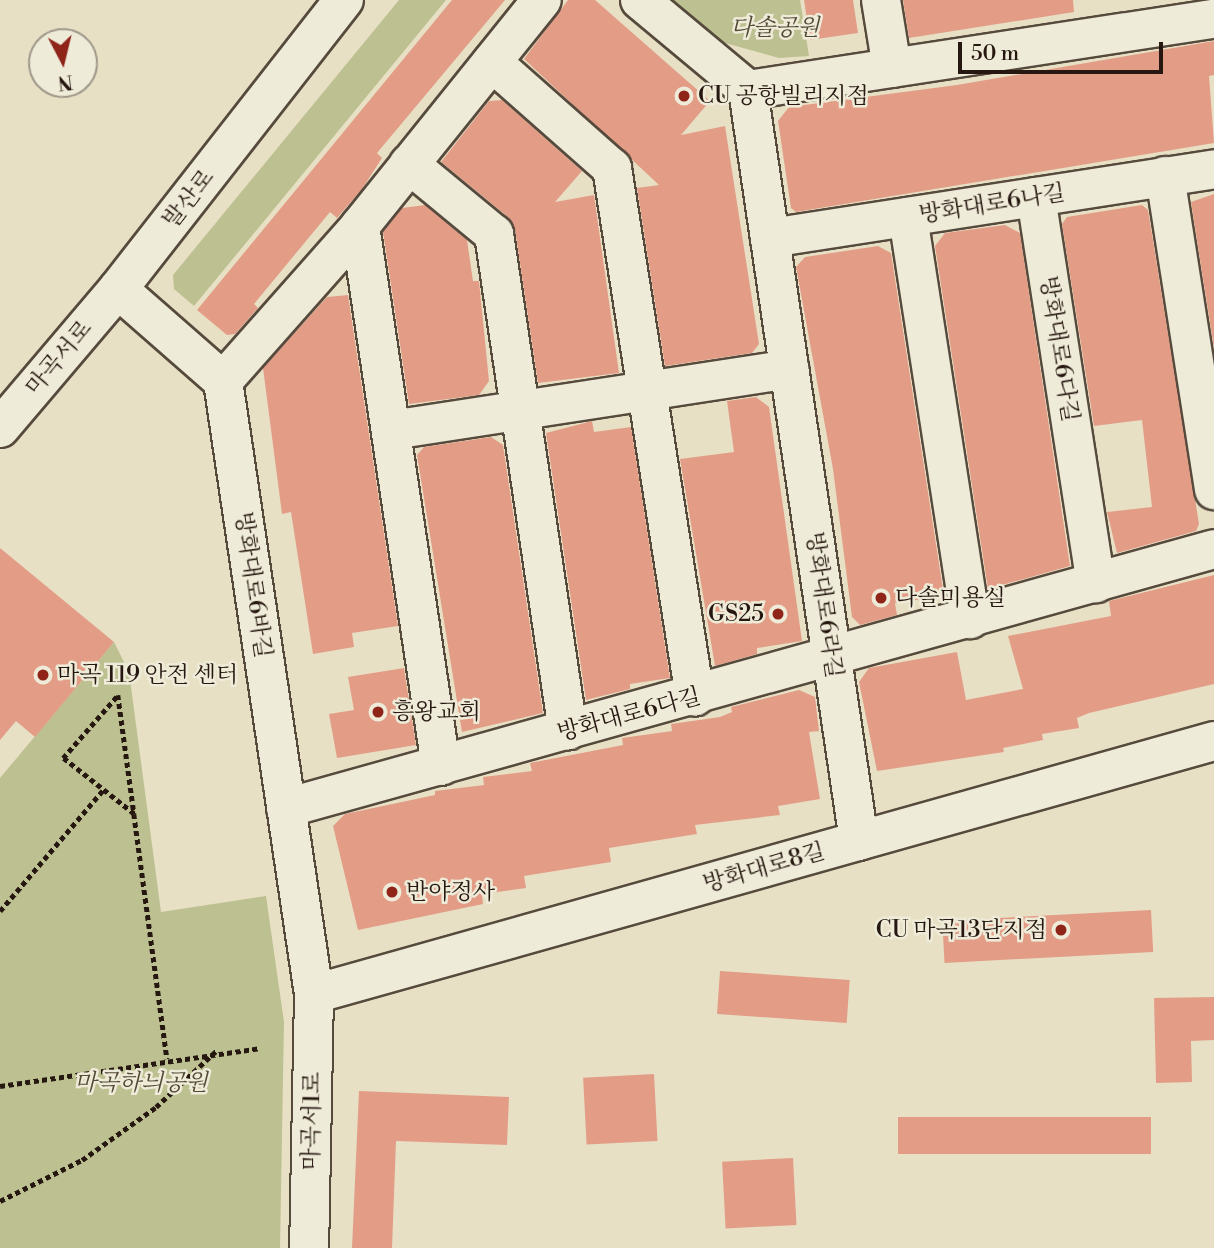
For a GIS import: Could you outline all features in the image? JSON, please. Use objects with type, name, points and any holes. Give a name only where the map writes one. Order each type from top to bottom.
[{"type":"street","name":"발산로","points":[[118,289],[344,0]]},
{"type":"street","points":[[118,289],[223,381],[360,226],[542,0]]},
{"type":"street","points":[[639,0],[748,90],[1214,19]]},
{"type":"street","points":[[881,0],[892,68]]},
{"type":"street","points":[[492,62],[612,168],[695,697]]},
{"type":"street","name":"방화대로6라길","points":[[748,90],[859,841]]},
{"type":"street","points":[[409,164],[494,234],[568,731]]},
{"type":"street","name":"방화대로6나길","points":[[770,238],[1214,169]]},
{"type":"street","points":[[1165,177],[1214,490]]},
{"type":"street","name":"방화대로6다길","points":[[1036,197],[1096,583]]},
{"type":"street","points":[[908,217],[971,620]]},
{"type":"street","points":[[360,226],[441,766]]},
{"type":"street","name":"마곡서로","points":[[0,428],[118,289]]},
{"type":"street","points":[[392,430],[789,369]]},
{"type":"street","name":"방화대로6바길","points":[[223,381],[314,994]]},
{"type":"street","name":"방화대로6다길","points":[[286,807],[832,659],[1214,549]]},
{"type":"street","name":"방화대로8길","points":[[314,994],[1214,741]]},
{"type":"street","name":"마곡서1로","points":[[309,1248],[314,994]]},
{"type":"path","points":[[134,814],[63,758],[118,695],[167,1059]]},
{"type":"path","points":[[0,911],[103,790]]},
{"type":"path","points":[[0,1086],[216,1051],[260,1048]]},
{"type":"path","points":[[0,1201],[82,1160],[156,1107],[216,1051]]},
{"type":"green space","points":[[399,0],[446,0],[194,306],[174,289],[173,275]]},
{"type":"green space","name":"다솔공원","points":[[659,0],[800,0],[809,56],[779,58],[696,35]]},
{"type":"green space","name":"마곡하늬공원","points":[[114,642],[129,672],[161,912],[266,896],[284,1022],[280,1248],[0,1248],[0,778]]},
{"type":"building","points":[[452,0],[505,0],[377,153],[382,158],[362,189],[337,218],[330,212],[254,304],[258,308],[235,334],[227,335],[197,310]]},
{"type":"building","points":[[568,0],[595,0],[710,101],[681,135],[725,126],[759,344],[752,353],[665,366],[637,188],[659,185],[524,59]]},
{"type":"building","points":[[804,0],[853,0],[858,33],[810,40]]},
{"type":"building","points":[[903,0],[1073,0],[1074,12],[909,38]]},
{"type":"building","points":[[1214,41],[1214,75],[1209,76],[1214,143],[796,212],[791,208],[778,121],[789,107],[957,85]]},
{"type":"building","points":[[502,100],[582,171],[555,202],[594,195],[619,373],[538,383],[515,230],[508,217],[441,162],[489,101]]},
{"type":"building","points":[[1214,194],[1214,348],[1191,202]]},
{"type":"building","points":[[425,205],[467,240],[473,281],[479,281],[489,381],[479,395],[409,404],[383,232],[402,208]]},
{"type":"building","points":[[1142,205],[1148,210],[1199,524],[1196,531],[1117,553],[1107,512],[1152,507],[1142,420],[1094,426],[1062,224],[1067,217]]},
{"type":"building","points":[[1005,225],[1020,233],[1070,566],[988,589],[935,246],[945,233]]},
{"type":"building","points":[[878,246],[891,253],[944,596],[895,603],[897,615],[860,625],[852,617],[833,469],[796,267],[805,257]]},
{"type":"building","points":[[348,295],[398,626],[352,633],[354,647],[313,654],[291,512],[282,514],[263,368],[327,297]]},
{"type":"building","points":[[756,397],[769,407],[802,641],[757,648],[757,654],[715,666],[680,459],[734,452],[727,401]]},
{"type":"building","points":[[592,421],[594,432],[631,427],[670,678],[630,684],[630,689],[586,700],[546,433]]},
{"type":"building","points":[[491,437],[503,445],[543,713],[462,732],[417,455],[424,447]]},
{"type":"building","name":"마곡 119 안전 센터","points":[[0,548],[114,642],[35,737],[16,721],[0,740]]},
{"type":"building","points":[[1214,575],[1214,684],[1089,713],[1077,718],[1079,728],[1042,734],[1043,740],[1003,748],[1004,752],[877,771],[859,682],[869,668],[957,652],[966,700],[1023,689],[1008,636],[1111,616],[1109,601]]},
{"type":"building","name":"흥왕교회","points":[[404,668],[416,745],[337,758],[329,714],[354,710],[348,677]]},
{"type":"building","points":[[799,690],[815,697],[819,731],[809,732],[820,799],[778,806],[780,815],[695,825],[697,834],[609,848],[611,862],[524,876],[526,888],[482,894],[483,904],[358,930],[333,826],[345,814],[435,795],[435,791],[484,785],[483,777],[532,771],[530,763],[623,745],[622,738],[672,731],[671,724],[720,717],[732,712],[731,707]]},
{"type":"building","points":[[1151,910],[1153,952],[944,963],[942,921]]},
{"type":"building","points":[[720,971],[850,980],[847,1023],[717,1014]]},
{"type":"building","points":[[1214,997],[1214,1040],[1191,1041],[1192,1082],[1156,1083],[1154,998]]},
{"type":"building","points":[[654,1074],[658,1141],[587,1145],[583,1078]]},
{"type":"building","points":[[359,1091],[509,1097],[507,1145],[396,1141],[392,1248],[352,1248]]},
{"type":"building","points":[[898,1117],[1151,1117],[1151,1154],[898,1154]]},
{"type":"building","points":[[793,1158],[797,1225],[726,1229],[722,1162]]},
{"type":"place","name":"CU 공항빌리지점","points":[[684,96]]},
{"type":"place","name":"다솔미용실","points":[[881,598]]},
{"type":"place","name":"GS25","points":[[778,614]]},
{"type":"place","name":"마곡 119 안전 센터","points":[[43,675]]},
{"type":"place","name":"흥왕교회","points":[[378,712]]},
{"type":"place","name":"반야정사","points":[[392,892]]},
{"type":"place","name":"CU 마곡13단지점","points":[[1061,930]]}]
